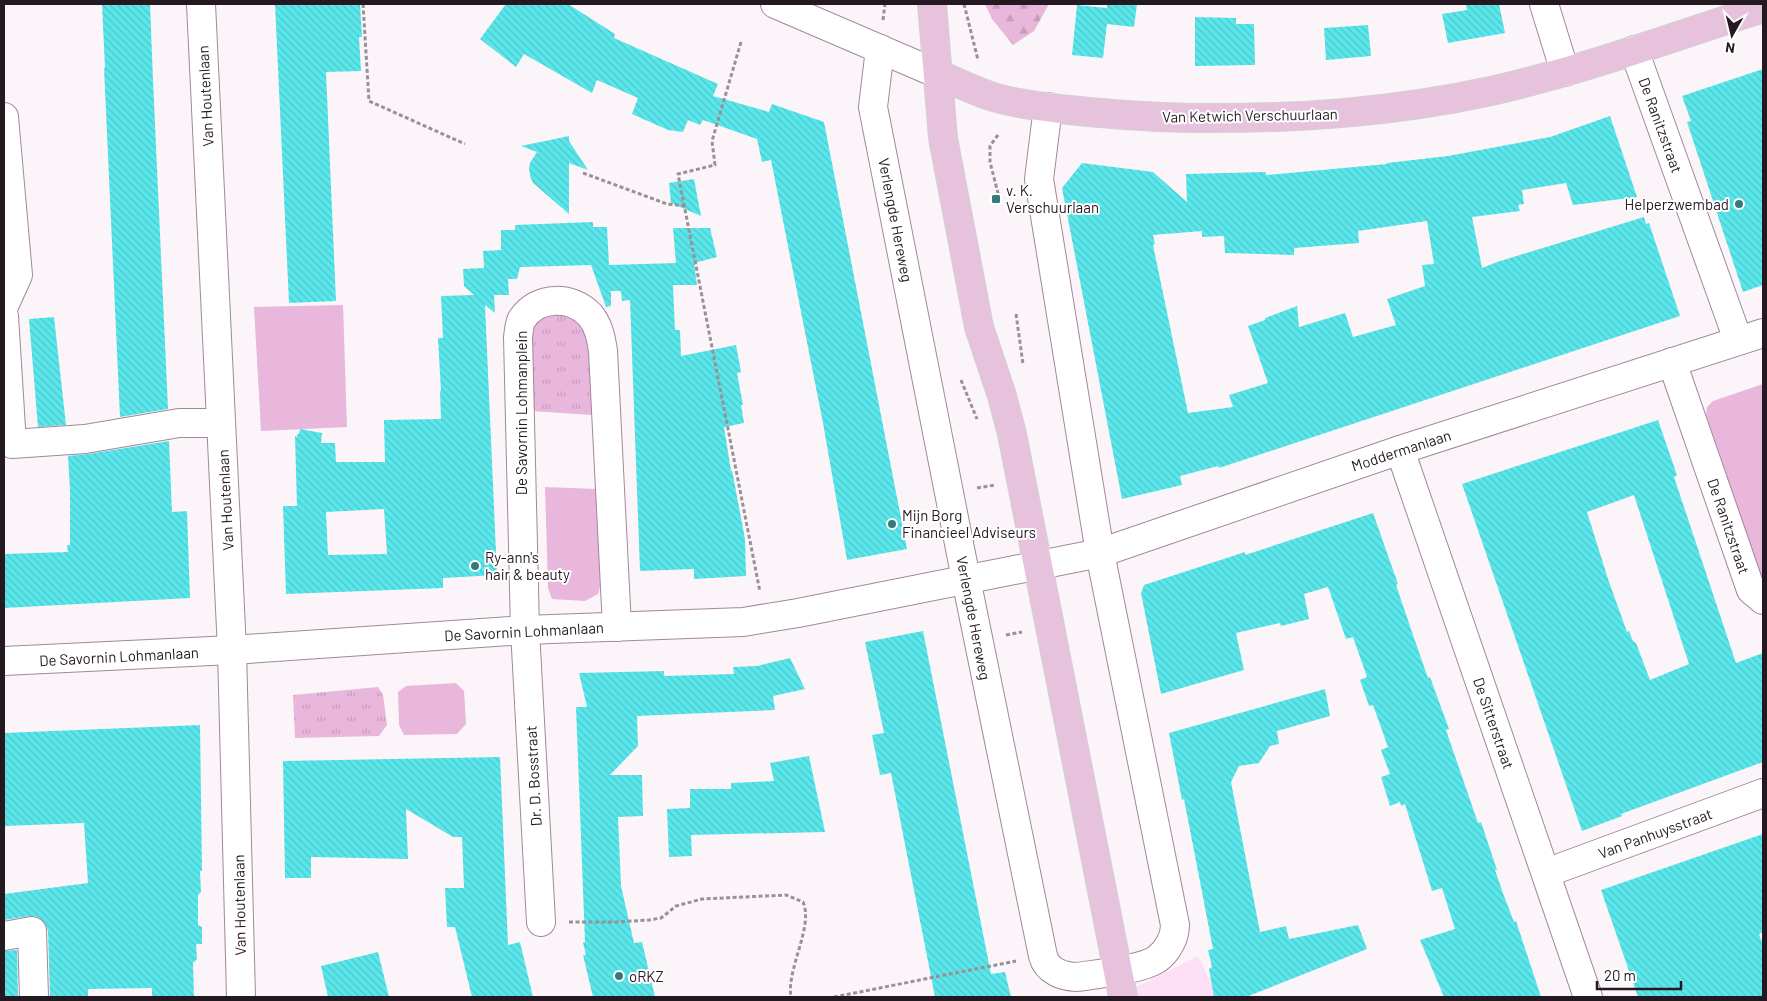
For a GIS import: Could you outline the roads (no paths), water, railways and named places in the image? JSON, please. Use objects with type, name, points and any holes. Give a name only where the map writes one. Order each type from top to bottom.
[{"type":"main road","points":[[932,4],[943,138],[979,327],[1002,396],[1012,434],[1123,997]]},
{"type":"main road","name":"Van Ketwich Verschuurlaan","points":[[938,74],[995,98],[1048,107],[1168,117],[1249,118],[1332,115],[1400,107],[1466,96],[1565,72],[1763,8]]},
{"type":"street","name":"Van Houtenlaan","points":[[201,4],[232,650],[241,997]]},
{"type":"street","points":[[775,4],[938,74]]},
{"type":"street","points":[[1544,4],[1565,72]]},
{"type":"street","name":"Verlengde Hereweg","points":[[880,48],[873,107],[1043,956],[1051,969],[1069,977],[1117,970]]},
{"type":"street","name":"De Ranitzstraat","points":[[1634,50],[1751,337]]},
{"type":"street","points":[[1048,107],[1039,179],[1100,553],[1175,932],[1169,945],[1157,959],[1146,964],[1117,970]]},
{"type":"street","points":[[4,117],[18,275],[4,306]]},
{"type":"street","name":"De Savornin Lohmanplein","points":[[525,630],[518,338],[522,319],[534,308],[548,300],[568,302],[582,308],[600,330],[603,351],[617,627]]},
{"type":"street","points":[[4,316],[12,444],[85,439],[179,423],[221,423]]},
{"type":"street","name":"Moddermanlaan","points":[[1038,565],[1100,553],[1400,450],[1751,337]]},
{"type":"street","name":"De Ranitzstraat","points":[[1672,362],[1751,590],[1763,600]]},
{"type":"street","name":"De Sitterstraat","points":[[1400,450],[1588,997]]},
{"type":"street","name":"De Savornin Lohmanlaan","points":[[4,661],[232,650],[525,630],[743,622],[1038,565]]},
{"type":"street","name":"Dr. D. Bosstraat","points":[[525,630],[541,922]]},
{"type":"street","name":"Van Panhuysstraat","points":[[1546,873],[1763,793]]},
{"type":"street","points":[[4,936],[32,931],[34,997]]},
{"type":"place","name":"v. K. Verschuurlaan","points":[[996,199]]},
{"type":"place","name":"Helperzwembad","points":[[1739,204]]},
{"type":"place","name":"Mijn Borg Financieel Adviseurs","points":[[892,524]]},
{"type":"place","name":"Ry-ann's hair & beauty","points":[[475,566]]},
{"type":"place","name":"oRKZ","points":[[619,976]]}]
